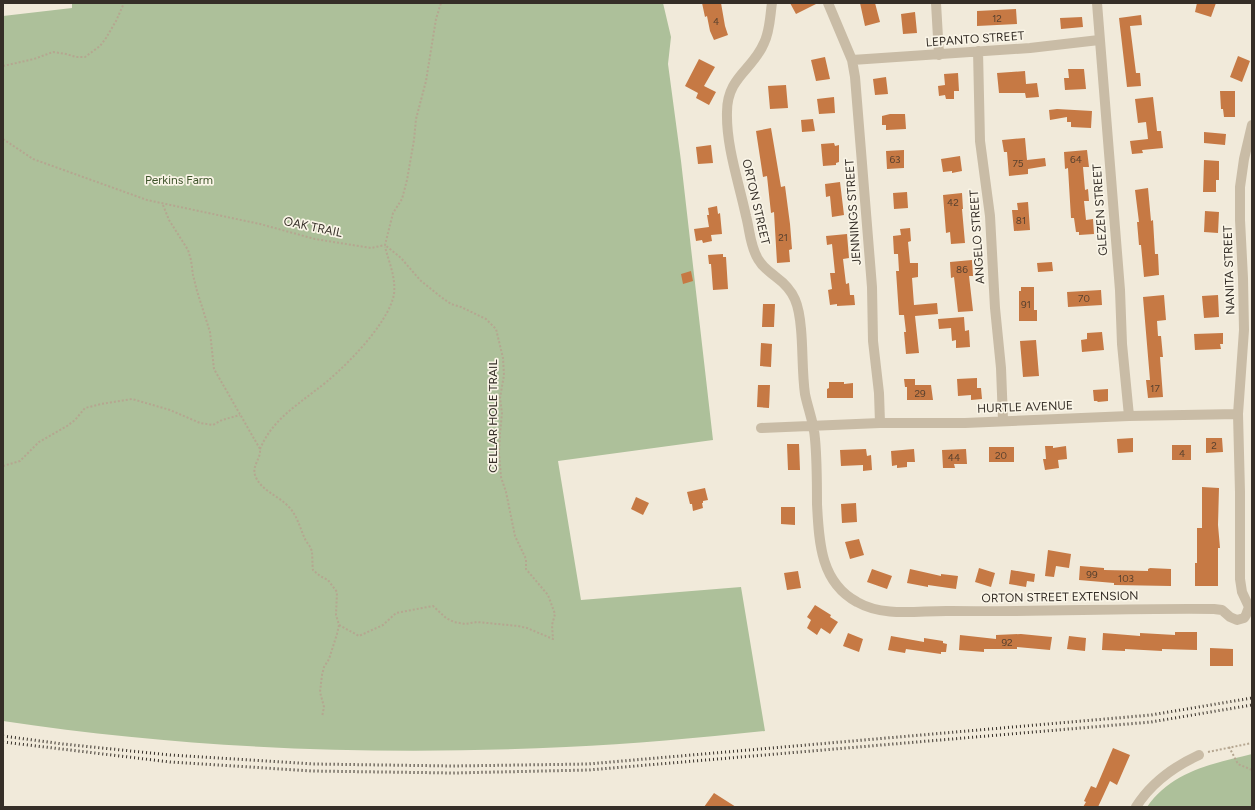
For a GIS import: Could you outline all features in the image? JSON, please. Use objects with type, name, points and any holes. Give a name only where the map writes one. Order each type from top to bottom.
[{"type":"street","name":"ORTON STREET","points":[[772,3],[764,44],[758,54],[732,85],[728,101],[727,118],[736,177],[753,248],[763,267],[789,288],[796,300],[801,328],[805,394],[814,426]]},
{"type":"street","name":"JENNINGS STREET","points":[[828,3],[852,60],[855,77],[872,287],[873,341],[879,393],[880,423]]},
{"type":"street","points":[[936,3],[939,55]]},
{"type":"street","name":"GLEZEN STREET","points":[[1097,3],[1120,290],[1122,344],[1129,416]]},
{"type":"street","name":"LEPANTO STREET","points":[[852,60],[1030,48],[1100,40]]},
{"type":"street","name":"ANGELO STREET","points":[[978,51],[980,141],[990,216],[995,308],[1001,368],[1003,420]]},
{"type":"street","name":"NANITA STREET","points":[[1238,414],[1244,330],[1240,192],[1244,159],[1252,125]]},
{"type":"street","name":"ORTON STREET EXTENSION","points":[[814,426],[818,530],[822,553],[828,572],[839,588],[851,599],[866,606],[886,611],[901,612],[932,610],[1019,612],[1214,609],[1222,610],[1230,617],[1237,620],[1244,618],[1249,607],[1242,592],[1240,579],[1238,414]]},
{"type":"street","name":"HURTLE AVENUE","points":[[761,428],[880,423],[945,423],[1129,416],[1238,414]]},
{"type":"street","points":[[1136,807],[1160,778],[1199,755]]},
{"type":"path","points":[[3,66],[34,59],[53,52],[76,57],[85,57],[100,46],[106,38],[124,3]]},
{"type":"path","points":[[260,449],[272,426],[333,377],[368,341],[390,308],[394,294],[394,281],[384,245],[393,213],[402,199],[407,180],[416,119],[426,81],[436,19],[441,3]]},
{"type":"path","name":"OAK TRAIL","points":[[3,139],[12,144],[32,160],[164,205],[260,224],[315,238],[371,248],[384,245]]},
{"type":"path","points":[[164,205],[169,220],[188,250],[197,290],[210,332],[214,369],[260,449],[261,455],[255,466],[254,473],[258,484],[279,498],[289,507],[298,520],[306,542],[312,549],[311,561],[313,570],[328,580],[336,592],[336,615],[339,625],[329,659],[324,666],[322,675],[320,692],[324,707],[322,717]]},
{"type":"path","name":"CELLAR HOLE TRAIL","points":[[339,625],[359,636],[383,626],[396,612],[433,606],[446,618],[454,622],[465,624],[477,622],[518,626],[527,628],[553,639],[552,625],[555,614],[548,595],[526,568],[526,559],[516,536],[501,477],[499,453],[502,413],[500,398],[504,375],[503,358],[496,329],[486,320],[461,307],[451,304],[441,297],[420,280],[401,258],[384,245]]},
{"type":"path","points":[[3,466],[20,461],[39,442],[75,420],[85,408],[101,404],[132,398],[170,410],[200,422],[213,425],[222,420],[240,415]]},
{"type":"path","points":[[1199,755],[1252,743]]},
{"type":"path","points":[[1229,748],[1238,764],[1252,770]]},
{"type":"green space","name":"Perkins Farm","points":[[72,3],[663,3],[671,37],[668,64],[681,161],[713,440],[558,461],[581,600],[741,587],[765,731],[566,747],[425,751],[284,748],[213,744],[73,731],[3,721],[3,16],[72,8]]},
{"type":"green space","points":[[1252,754],[1252,807],[1147,807],[1168,785],[1181,777],[1222,761]]},
{"type":"building","points":[[702,3],[721,3],[728,35],[714,40],[710,31],[707,16],[705,17]]},
{"type":"building","points":[[790,3],[818,3],[796,14]]},
{"type":"building","points":[[860,3],[875,3],[880,22],[865,26]]},
{"type":"building","points":[[1197,3],[1216,3],[1211,17],[1195,12]]},
{"type":"building","points":[[1016,9],[1017,24],[977,26],[977,11]]},
{"type":"building","points":[[915,12],[917,33],[903,34],[901,14]]},
{"type":"building","points":[[1141,15],[1142,25],[1130,26],[1136,73],[1140,73],[1141,86],[1127,87],[1119,18]]},
{"type":"building","points":[[1082,17],[1083,27],[1061,29],[1060,18]]},
{"type":"building","points":[[1238,56],[1250,61],[1242,82],[1230,77]]},
{"type":"building","points":[[825,57],[830,79],[816,81],[811,60]]},
{"type":"building","points":[[699,59],[715,67],[704,86],[716,92],[709,105],[696,98],[698,93],[685,86]]},
{"type":"building","points":[[1068,69],[1084,69],[1086,89],[1065,90],[1064,78],[1069,78]]},
{"type":"building","points":[[1025,71],[1026,84],[1037,83],[1039,97],[1026,98],[1025,93],[999,93],[997,73]]},
{"type":"building","points":[[958,73],[959,91],[954,91],[954,99],[946,99],[945,95],[939,96],[938,86],[945,85],[944,74]]},
{"type":"building","points":[[886,77],[888,94],[875,95],[873,79]]},
{"type":"building","points":[[786,85],[788,108],[770,109],[768,86]]},
{"type":"building","points":[[1220,91],[1235,91],[1235,117],[1224,117],[1223,109],[1221,109]]},
{"type":"building","points":[[834,97],[835,113],[819,114],[817,99]]},
{"type":"building","points":[[1153,97],[1157,131],[1161,131],[1163,148],[1142,150],[1143,153],[1132,154],[1130,141],[1148,139],[1146,122],[1138,123],[1135,99]]},
{"type":"building","points":[[1049,110],[1092,111],[1091,128],[1071,127],[1071,122],[1067,122],[1067,117],[1050,120]]},
{"type":"building","points":[[890,114],[905,114],[906,129],[886,130],[886,125],[882,125],[882,116]]},
{"type":"building","points":[[813,119],[815,131],[802,132],[801,120]]},
{"type":"building","points":[[771,128],[781,187],[785,186],[792,249],[789,250],[790,262],[777,263],[774,212],[771,213],[767,176],[763,177],[756,131]]},
{"type":"building","points":[[1204,132],[1226,134],[1225,145],[1204,143]]},
{"type":"building","points":[[1025,138],[1027,160],[1045,158],[1046,166],[1028,169],[1028,174],[1009,176],[1007,152],[1004,152],[1002,140]]},
{"type":"building","points":[[834,143],[835,146],[839,145],[839,162],[836,163],[836,165],[823,166],[821,144]]},
{"type":"building","points":[[711,145],[713,163],[698,164],[696,147]]},
{"type":"building","points":[[904,150],[904,168],[887,169],[886,151]]},
{"type":"building","points":[[1087,150],[1089,167],[1083,167],[1085,190],[1088,189],[1089,201],[1084,201],[1086,220],[1093,219],[1094,234],[1079,235],[1079,232],[1076,232],[1074,218],[1071,218],[1068,168],[1065,169],[1064,152]]},
{"type":"building","points":[[960,156],[962,171],[952,173],[952,171],[943,172],[941,159]]},
{"type":"building","points":[[1204,160],[1219,161],[1219,180],[1216,180],[1216,192],[1203,192]]},
{"type":"building","points":[[840,182],[844,215],[832,217],[830,196],[826,197],[825,184]]},
{"type":"building","points":[[1148,188],[1151,221],[1153,220],[1155,254],[1158,254],[1159,275],[1144,277],[1141,245],[1139,245],[1137,222],[1139,222],[1135,190]]},
{"type":"building","points":[[907,192],[908,208],[894,209],[893,193]]},
{"type":"building","points":[[962,193],[965,243],[951,244],[950,232],[946,233],[943,195]]},
{"type":"building","points":[[1028,202],[1030,230],[1014,231],[1012,210],[1018,210],[1017,203]]},
{"type":"building","points":[[717,206],[718,214],[720,213],[722,234],[711,235],[712,241],[703,243],[702,240],[696,241],[694,229],[709,227],[707,215],[709,215],[708,208]]},
{"type":"building","points":[[1205,211],[1219,212],[1218,233],[1204,232]]},
{"type":"building","points":[[910,228],[911,241],[908,242],[910,263],[918,263],[918,277],[912,278],[914,305],[937,303],[938,314],[915,316],[919,353],[906,354],[904,315],[899,315],[896,271],[899,271],[898,254],[894,254],[893,236],[901,235],[900,229]]},
{"type":"building","points":[[847,234],[849,258],[843,259],[846,284],[849,283],[850,295],[854,295],[855,305],[830,305],[828,290],[832,289],[830,273],[835,273],[832,244],[827,245],[826,236]]},
{"type":"building","points":[[723,254],[723,257],[726,257],[728,289],[713,290],[711,264],[709,264],[708,255]]},
{"type":"building","points":[[972,260],[973,276],[969,276],[973,311],[958,312],[954,277],[951,278],[950,262]]},
{"type":"building","points":[[1052,262],[1053,271],[1038,272],[1037,263]]},
{"type":"building","points":[[691,271],[693,281],[683,284],[681,274]]},
{"type":"building","points":[[1021,287],[1034,287],[1034,310],[1037,310],[1037,321],[1019,321],[1019,291],[1021,291]]},
{"type":"building","points":[[1101,290],[1102,305],[1068,307],[1067,292]]},
{"type":"building","points":[[1164,295],[1166,320],[1157,321],[1158,336],[1161,336],[1163,357],[1160,357],[1163,397],[1148,398],[1146,380],[1150,380],[1143,297]]},
{"type":"building","points":[[1218,295],[1219,317],[1204,318],[1202,296]]},
{"type":"building","points":[[763,304],[775,304],[774,327],[762,327]]},
{"type":"building","points":[[964,317],[965,331],[969,330],[970,347],[956,348],[956,340],[952,341],[951,328],[939,329],[938,319]]},
{"type":"building","points":[[1102,332],[1104,350],[1082,352],[1081,340],[1087,339],[1087,333]]},
{"type":"building","points":[[1223,333],[1223,344],[1220,344],[1221,349],[1195,350],[1194,334]]},
{"type":"building","points":[[1036,340],[1039,376],[1023,377],[1020,341]]},
{"type":"building","points":[[761,343],[772,344],[771,367],[760,366]]},
{"type":"building","points":[[977,378],[977,388],[981,388],[982,399],[971,400],[971,395],[958,396],[957,379]]},
{"type":"building","points":[[904,379],[915,379],[915,385],[931,385],[933,400],[907,400],[907,387],[905,387]]},
{"type":"building","points":[[829,382],[844,382],[844,384],[853,383],[853,398],[827,398]]},
{"type":"building","points":[[758,385],[770,385],[769,408],[757,407]]},
{"type":"building","points":[[1108,389],[1108,401],[1094,401],[1093,390]]},
{"type":"building","points":[[1133,438],[1133,452],[1118,453],[1117,439]]},
{"type":"building","points":[[1206,438],[1222,438],[1223,452],[1206,453]]},
{"type":"building","points":[[787,444],[799,444],[800,470],[788,470]]},
{"type":"building","points":[[1172,445],[1191,445],[1191,460],[1172,460]]},
{"type":"building","points":[[1045,446],[1053,446],[1053,448],[1066,446],[1067,459],[1058,460],[1059,468],[1045,470],[1043,459],[1046,459]]},
{"type":"building","points":[[989,447],[1014,447],[1014,462],[989,462]]},
{"type":"building","points":[[866,449],[867,456],[871,455],[872,470],[863,471],[863,465],[841,466],[840,450]]},
{"type":"building","points":[[914,449],[915,462],[907,462],[907,467],[897,468],[897,465],[892,466],[891,451]]},
{"type":"building","points":[[966,449],[967,464],[954,464],[955,468],[943,468],[942,450]]},
{"type":"building","points":[[1202,487],[1219,488],[1218,525],[1220,548],[1218,548],[1218,586],[1195,586],[1195,563],[1197,563],[1197,528],[1202,528]]},
{"type":"building","points":[[705,488],[708,500],[703,501],[703,508],[693,511],[687,492]]},
{"type":"building","points":[[636,497],[649,503],[643,515],[631,509]]},
{"type":"building","points":[[856,503],[857,522],[842,523],[841,504]]},
{"type":"building","points":[[781,507],[795,507],[795,525],[781,524]]},
{"type":"building","points":[[859,539],[864,555],[850,559],[845,542]]},
{"type":"building","points":[[1048,550],[1071,554],[1069,568],[1056,566],[1054,577],[1045,576]]},
{"type":"building","points":[[1080,566],[1104,568],[1104,570],[1148,571],[1150,568],[1171,569],[1171,586],[1114,585],[1114,583],[1079,580]]},
{"type":"building","points":[[979,568],[995,573],[991,587],[975,582]]},
{"type":"building","points":[[872,569],[892,576],[887,589],[867,582]]},
{"type":"building","points":[[910,569],[941,576],[941,574],[958,576],[956,589],[928,585],[928,587],[907,583]]},
{"type":"building","points":[[1011,570],[1035,574],[1034,582],[1027,581],[1026,587],[1009,584]]},
{"type":"building","points":[[798,571],[801,588],[787,590],[784,573]]},
{"type":"building","points":[[815,605],[831,615],[830,617],[838,622],[830,634],[821,628],[817,635],[807,628],[811,620],[807,617]]},
{"type":"building","points":[[1175,632],[1197,632],[1197,650],[1102,650],[1103,633],[1140,636],[1140,633],[1175,635]]},
{"type":"building","points":[[848,633],[863,639],[859,652],[843,646]]},
{"type":"building","points":[[1021,634],[1052,637],[1050,650],[1017,647],[1017,649],[984,649],[984,652],[959,650],[960,635],[996,639],[996,635]]},
{"type":"building","points":[[891,636],[924,642],[924,638],[943,641],[943,643],[947,644],[946,652],[941,652],[941,654],[906,649],[905,653],[888,650]]},
{"type":"building","points":[[1069,636],[1086,638],[1085,651],[1067,649]]},
{"type":"building","points":[[1210,648],[1233,649],[1233,666],[1210,666]]},
{"type":"building","points":[[1113,748],[1130,755],[1117,785],[1110,781],[1098,807],[1083,807],[1086,802],[1084,801],[1091,786],[1096,788]]},
{"type":"building","points":[[714,793],[736,807],[704,807]]},
{"type":"railway","points":[[3,736],[170,755],[313,764],[453,766],[588,764],[1151,715],[1252,698]]},
{"type":"railway","points":[[3,742],[170,762],[312,771],[453,773],[589,770],[1151,722],[1252,705]]}]
